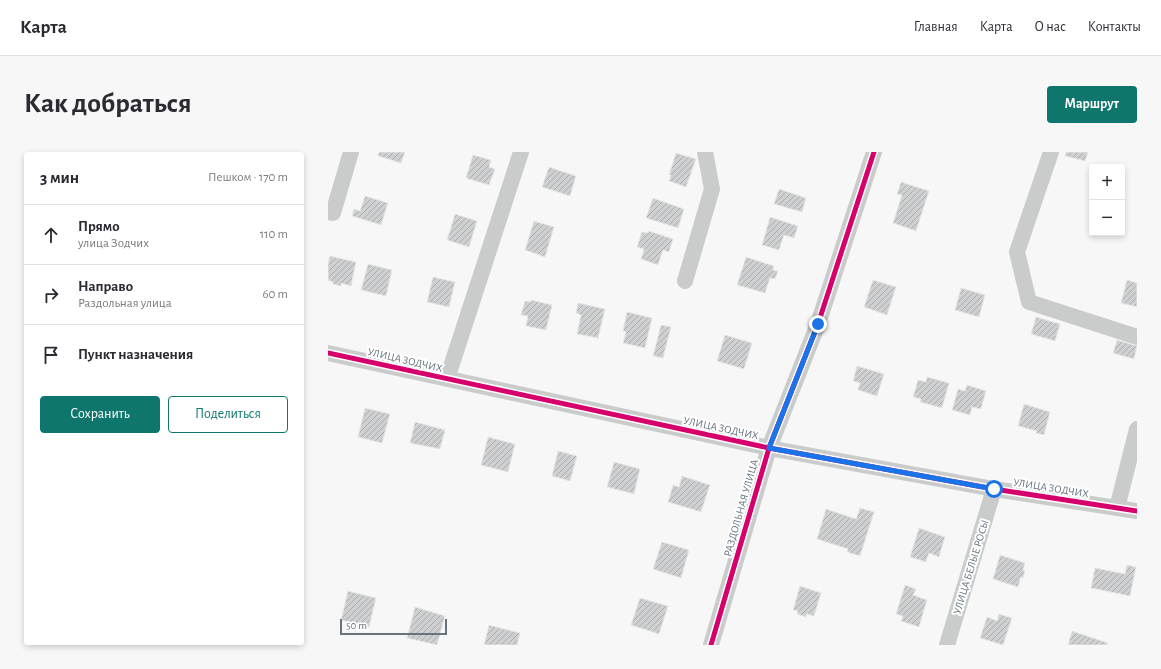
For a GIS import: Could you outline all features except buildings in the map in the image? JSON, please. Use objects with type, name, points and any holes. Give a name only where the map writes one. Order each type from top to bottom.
[{"type":"street","points":[[328,212],[333,213],[351,152]]},
{"type":"street","points":[[446,379],[521,152]]},
{"type":"street","points":[[685,282],[712,189],[705,152]]},
{"type":"street","name":"РАЗДОЛЬНАЯ УЛИЦА","points":[[711,645],[769,448],[818,324],[874,152]]},
{"type":"street","points":[[1051,152],[1017,252],[1029,302],[1137,337]]},
{"type":"street","name":"УЛИЦА ЗОДЧИХ","points":[[328,353],[769,448],[994,489],[1137,511]]},
{"type":"street","points":[[1117,508],[1137,429]]},
{"type":"street","name":"УЛИЦА БЕЛЫЕ РОСЫ","points":[[947,645],[994,489]]},
{"type":"cycle path","points":[[711,645],[769,448],[818,324],[874,152]]},
{"type":"cycle path","points":[[328,353],[769,448],[994,489],[1137,511]]},
{"type":"route","points":[[818,324],[769,448],[994,489]]}]
